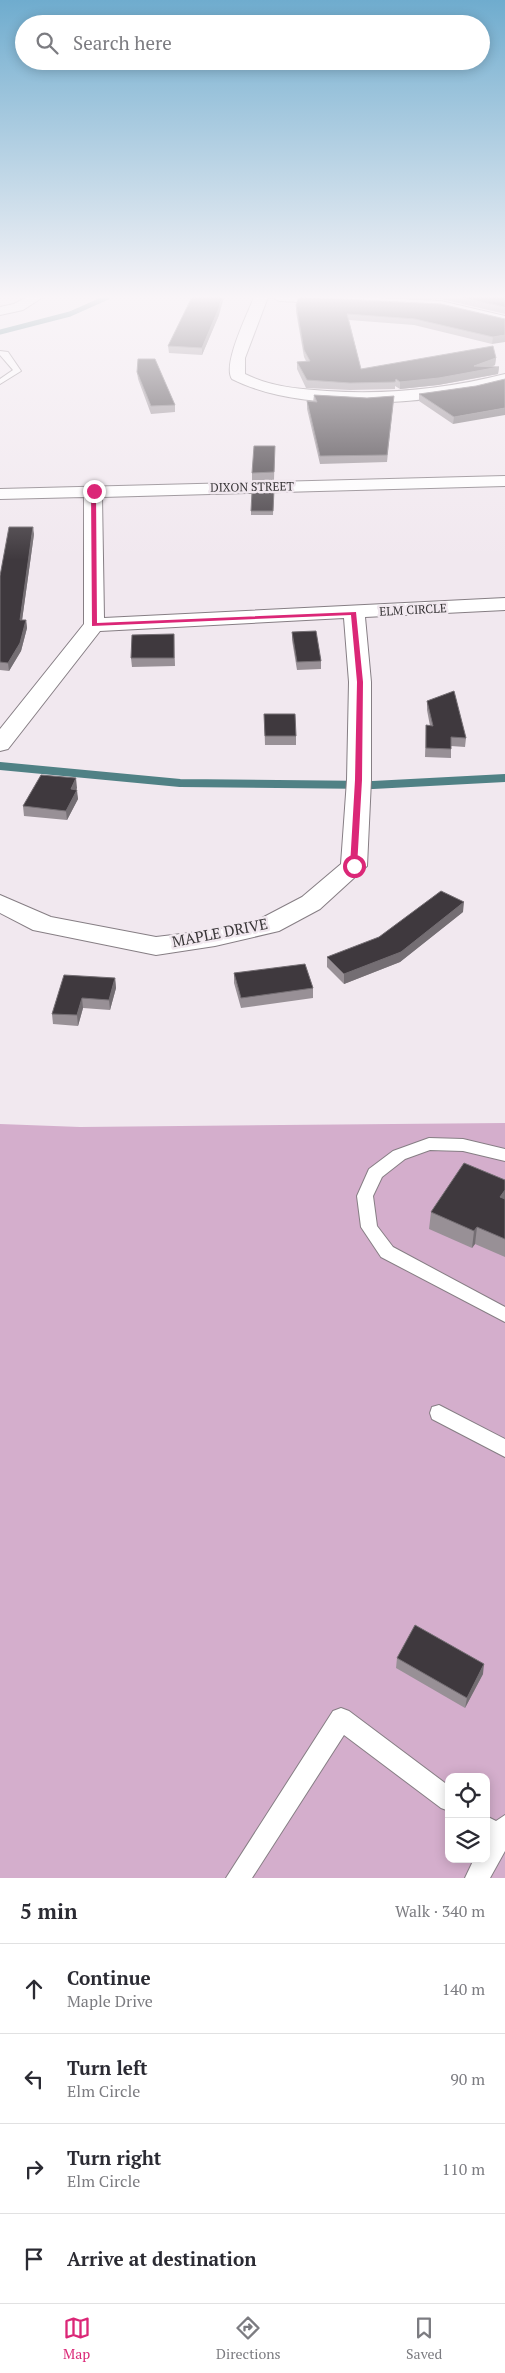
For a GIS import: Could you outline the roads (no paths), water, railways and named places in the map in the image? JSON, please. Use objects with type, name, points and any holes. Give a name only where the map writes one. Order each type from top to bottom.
[{"type":"street","points":[[255,385],[289,394],[388,398],[440,394],[488,385]]},
{"type":"street","name":"DIXON STREET","points":[[0,494],[505,481]]},
{"type":"street","points":[[0,744],[94,625],[94,491]]},
{"type":"street","name":"ELM CIRCLE","points":[[94,625],[505,604]]},
{"type":"street","name":"MAPLE DRIVE","points":[[0,903],[43,924],[156,946],[215,938],[268,925],[311,903],[354,866],[360,682],[354,613]]},
{"type":"lane","points":[[505,1154],[463,1145],[429,1144],[399,1155],[375,1173],[365,1196],[369,1227],[387,1252],[505,1315]]},
{"type":"lane","points":[[439,1413],[505,1449]]},
{"type":"lane","points":[[238,1878],[341,1719],[445,1797]]},
{"type":"lane","points":[[477,1878],[497,1831]]},
{"type":"waterway","points":[[0,766],[180,783],[373,785],[505,778]]}]
